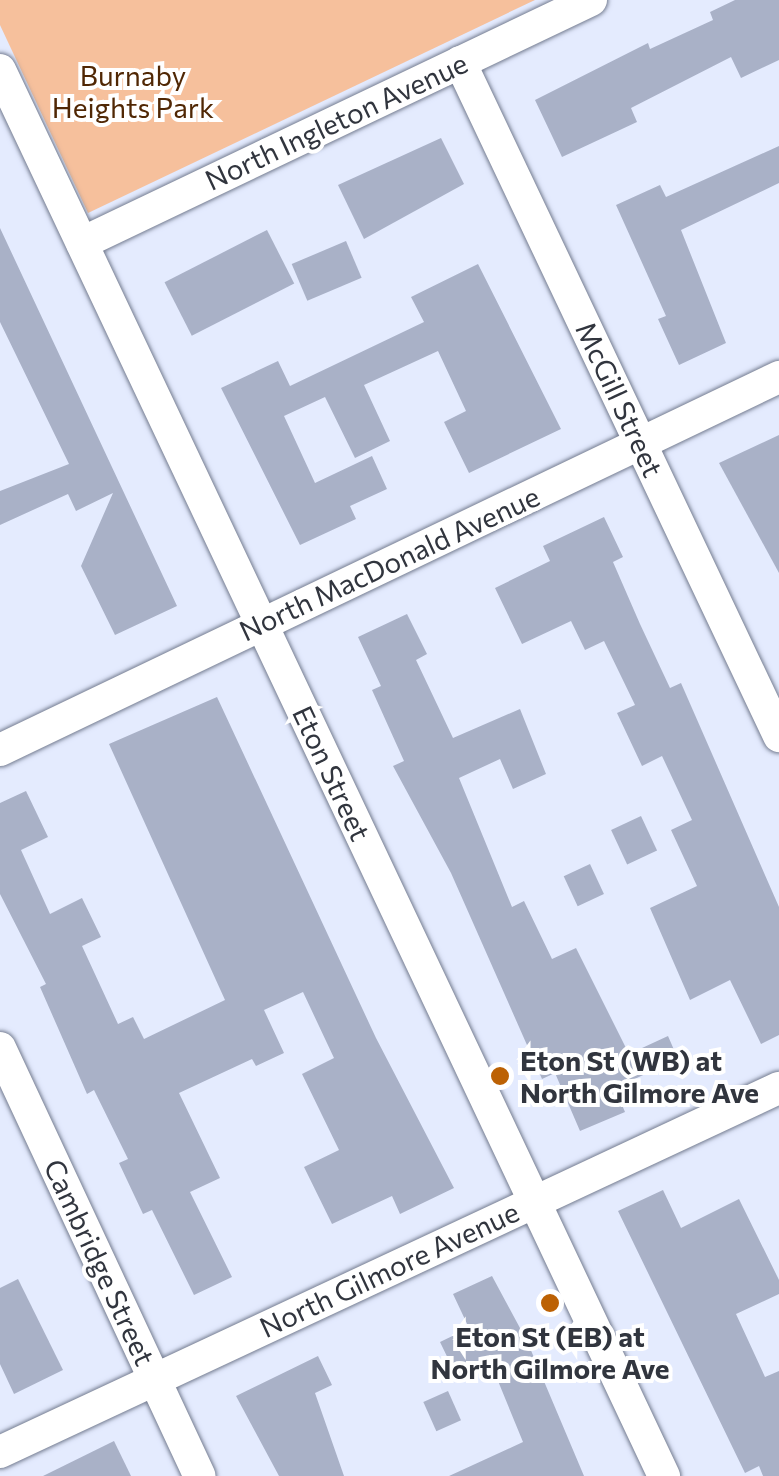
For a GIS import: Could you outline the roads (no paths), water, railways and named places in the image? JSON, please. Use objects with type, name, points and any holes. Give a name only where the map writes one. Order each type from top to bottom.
[{"type":"street","name":"North Ingleton Avenue","points":[[82,243],[591,0]]},
{"type":"street","name":"McGill Street","points":[[460,62],[779,736]]},
{"type":"street","name":"Eton Street","points":[[0,70],[664,1476]]},
{"type":"street","name":"North MacDonald Avenue","points":[[0,750],[779,378]]},
{"type":"street","name":"Cambridge Street","points":[[0,1048],[200,1476]]},
{"type":"street","name":"North Gilmore Avenue","points":[[0,1452],[779,1088]]},
{"type":"place","name":"Eton St (WB) at North Gilmore Ave","points":[[500,1076]]},
{"type":"place","name":"Eton St (EB) at North Gilmore Ave","points":[[550,1303]]},
{"type":"park label","name":"Burnaby Heights Park","points":[[133,91]]}]
